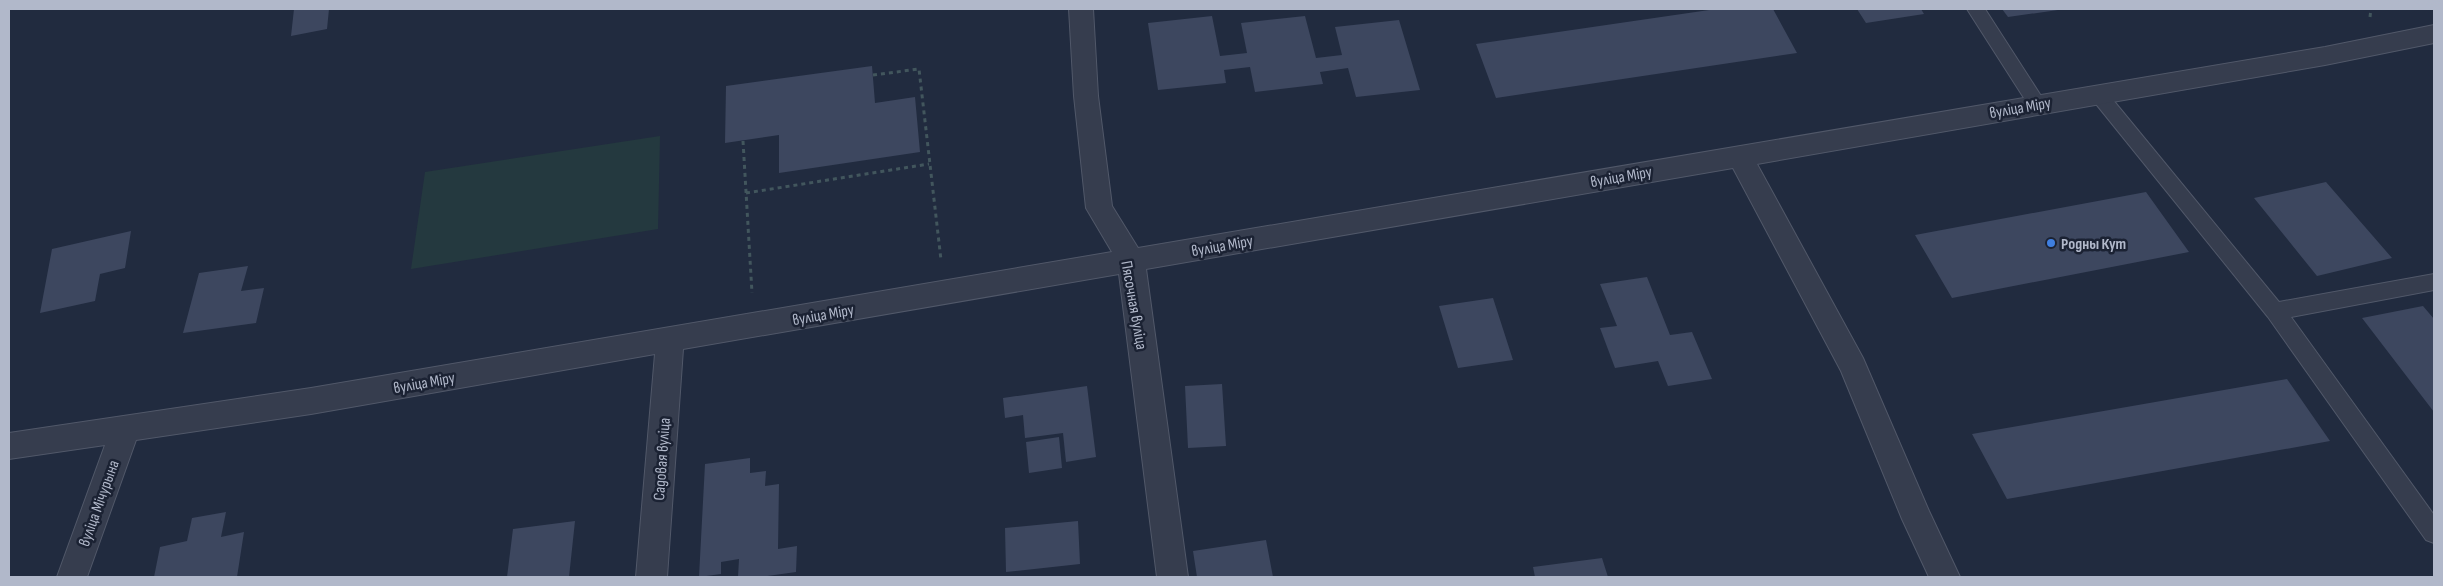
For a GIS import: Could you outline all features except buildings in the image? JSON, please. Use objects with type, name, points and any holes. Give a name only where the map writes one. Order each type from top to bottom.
[{"type":"street","name":"Пясочная вуліца","points":[[1081,9],[1086,96],[1099,208],[1131,261],[1173,577]]},
{"type":"street","name":"вуліца Міру","points":[[9,446],[311,401],[754,326],[2325,56],[2434,34]]},
{"type":"street","points":[[1740,156],[1853,367],[1917,519],[1945,577]]},
{"type":"street","name":"Садовая вуліца","points":[[652,577],[670,340]]},
{"type":"street","name":"вуліца Мічурына","points":[[72,577],[125,430]]},
{"type":"lane","points":[[1976,9],[2037,104]]},
{"type":"lane","points":[[2098,94],[2275,311],[2434,533]]},
{"type":"lane","points":[[2275,311],[2434,282]]},
{"type":"path","points":[[873,75],[918,69],[944,293]]},
{"type":"path","points":[[916,105],[923,104]]},
{"type":"path","points":[[743,140],[754,326]]},
{"type":"path","points":[[746,193],[929,164]]},
{"type":"green space","points":[[660,136],[658,229],[411,269],[425,172]]},
{"type":"place","name":"Родны Кут","points":[[2051,243]]}]
